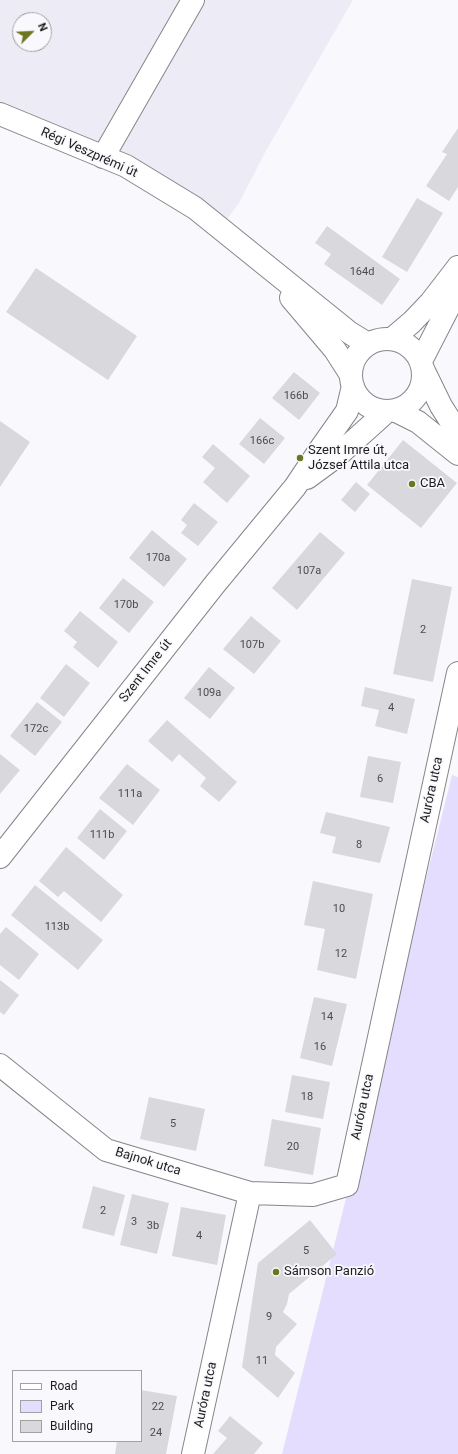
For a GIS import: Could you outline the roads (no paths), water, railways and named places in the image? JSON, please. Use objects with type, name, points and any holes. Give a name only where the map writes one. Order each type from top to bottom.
[{"type":"street","points":[[103,157],[193,0]]},
{"type":"street","name":"Régi Veszprémi út","points":[[0,114],[126,166],[195,208],[350,333],[368,344]]},
{"type":"street","name":"Régi Veszprémi út","points":[[251,254],[335,350],[352,381]]},
{"type":"street","points":[[392,339],[418,316],[458,267]]},
{"type":"street","points":[[458,289],[422,365],[424,380],[420,390],[414,400],[406,407],[391,411],[375,410],[365,404],[357,396],[352,381],[352,364],[357,354],[368,344],[373,341],[392,339],[408,345],[416,352],[422,365],[441,406],[458,433]]},
{"type":"street","name":"Szent Imre út","points":[[0,857],[214,584],[295,487],[347,411],[352,381]]},
{"type":"street","points":[[391,411],[418,422],[458,454]]},
{"type":"street","name":"Szent Imre út","points":[[295,487],[337,456],[391,411]]},
{"type":"street","name":"Auróra utca","points":[[193,1454],[250,1193],[313,1195],[347,1185],[458,673]]},
{"type":"street","name":"Bajnok utca","points":[[0,1065],[106,1150],[250,1193]]},
{"type":"place","name":"Szent Imre út, József Attila utca","points":[[300,458]]},
{"type":"place","name":"CBA","points":[[412,484]]},
{"type":"place","name":"Sámson Panzió","points":[[276,1272]]}]
